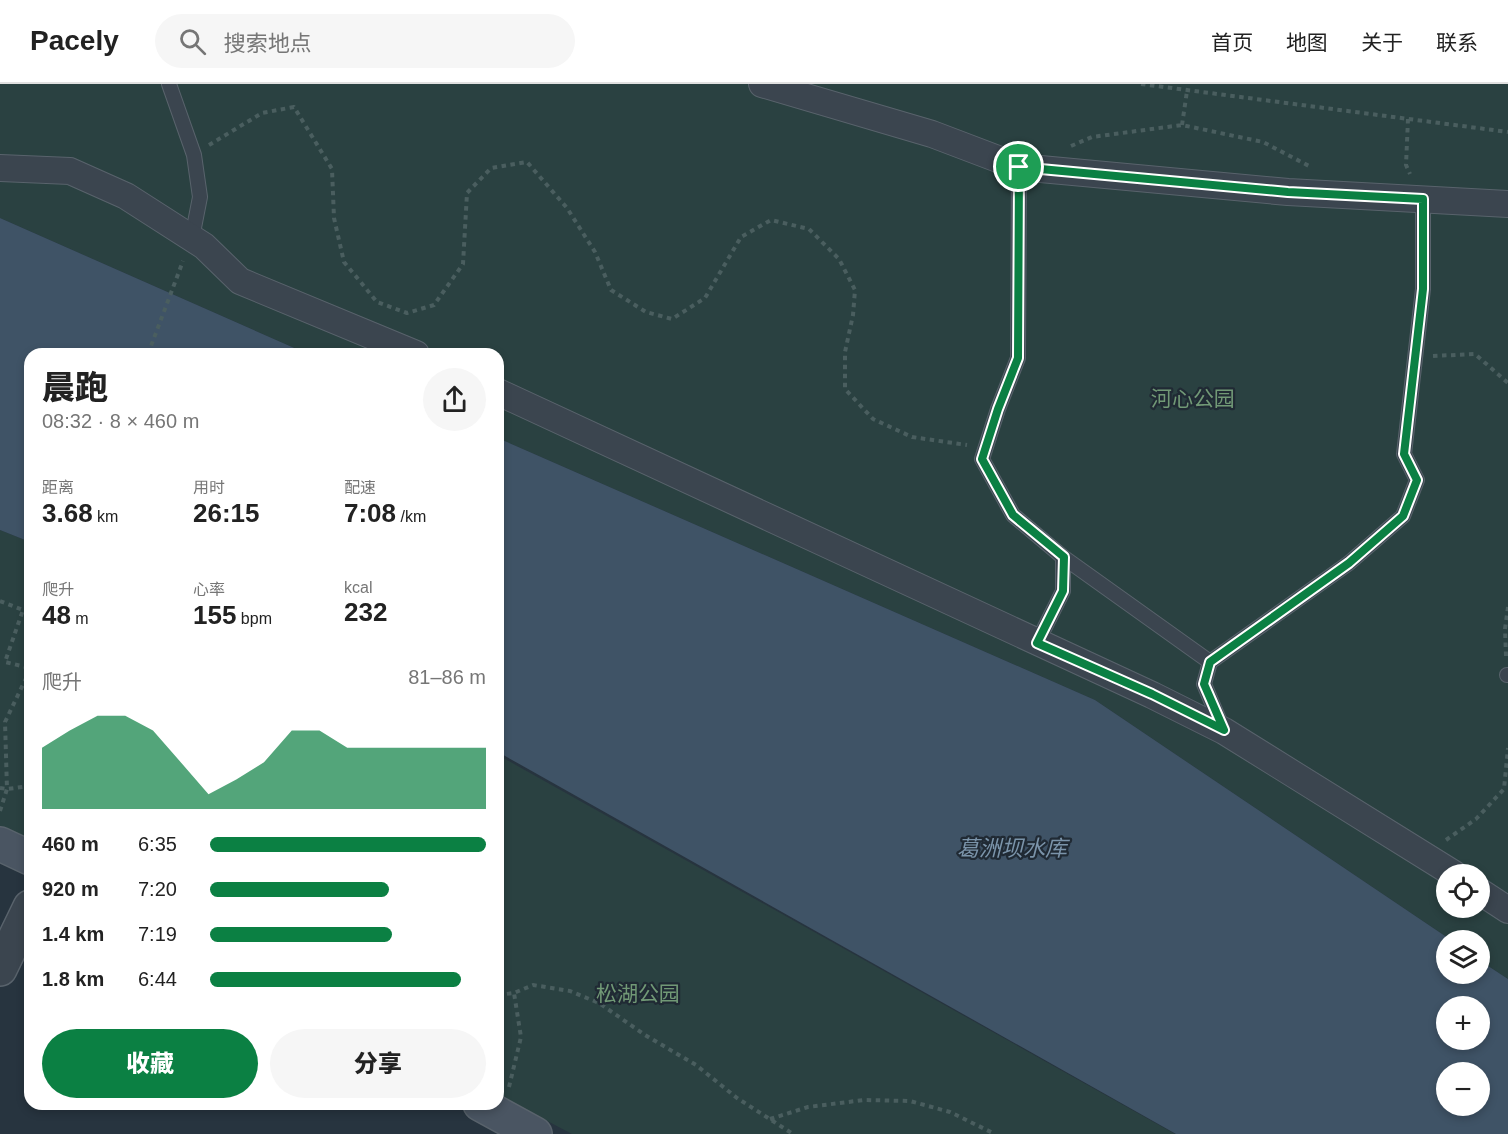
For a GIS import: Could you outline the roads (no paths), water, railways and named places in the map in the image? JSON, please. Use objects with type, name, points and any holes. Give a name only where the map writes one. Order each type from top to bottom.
[{"type":"main road","points":[[0,844],[24,855]]},
{"type":"main road","points":[[492,1110],[534,1134]]},
{"type":"street","points":[[762,84],[932,134],[1019,167],[1288,192],[1508,204]]},
{"type":"street","points":[[0,168],[70,171],[126,196],[204,246],[240,281],[402,348]]},
{"type":"street","points":[[504,395],[1037,643],[1152,694],[1224,730],[1438,864]]},
{"type":"street","points":[[1490,898],[1508,910]]},
{"type":"street","points":[[0,969],[24,919]]},
{"type":"lane","points":[[169,84],[194,155],[200,197],[192,238]]},
{"type":"lane","points":[[1019,167],[1018,358],[982,459],[1013,515],[1064,557],[1210,662]]},
{"type":"lane","points":[[1224,730],[1204,684],[1210,662],[1349,563],[1403,516],[1417,480],[1404,454],[1423,289],[1423,199]]},
{"type":"lane","points":[[1037,643],[1063,591],[1064,557]]},
{"type":"water","points":[[0,218],[294,348],[24,348],[24,540],[0,530]]},
{"type":"water","name":"葛洲坝水库","points":[[504,441],[1095,700],[1436,930],[1436,984],[1490,984],[1490,967],[1508,979],[1508,1134],[1176,1134],[504,755]]},
{"type":"park label","name":"河心公园","points":[[1193,399]]},
{"type":"park label","name":"松湖公园","points":[[638,994]]}]
